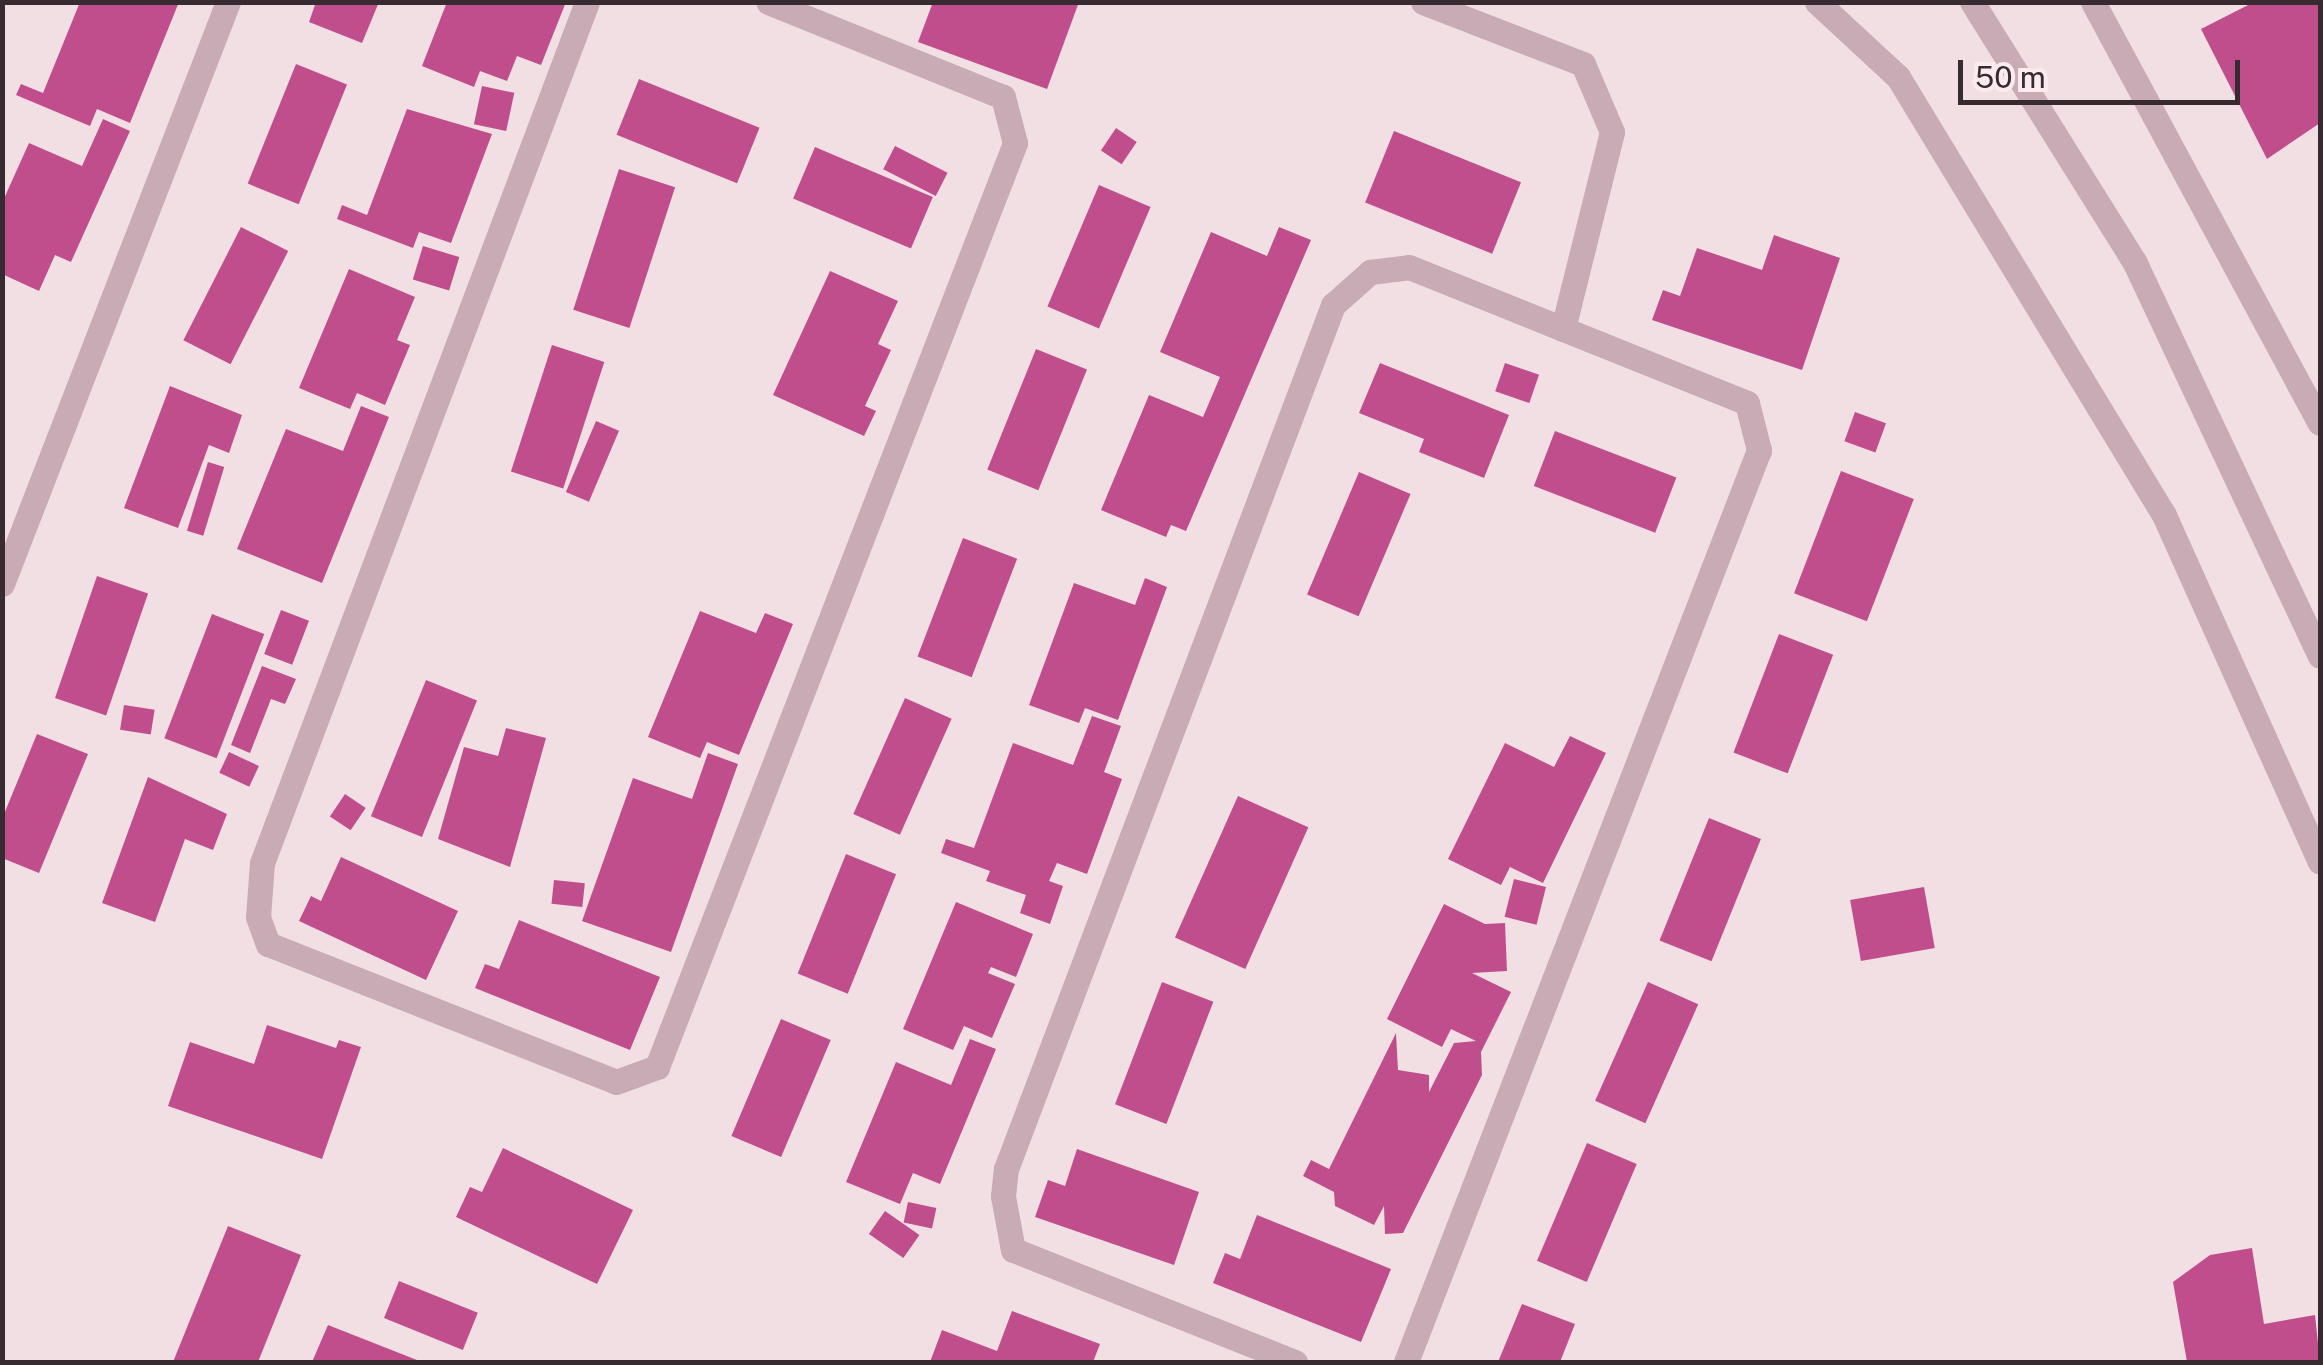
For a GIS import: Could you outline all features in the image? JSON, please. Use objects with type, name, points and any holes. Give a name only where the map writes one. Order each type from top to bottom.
[{"type":"street","points":[[2,584],[228,2]]},
{"type":"street","points":[[587,2],[262,863],[258,917],[268,944],[616,1082],[657,1067],[1015,144],[1002,97],[822,13],[768,2]]},
{"type":"street","points":[[1423,2],[1583,64],[1612,132],[1564,329]]},
{"type":"street","points":[[1817,2],[1898,77],[2164,515],[2320,862]]},
{"type":"street","points":[[1972,2],[2136,263],[2320,656]]},
{"type":"street","points":[[2093,2],[2320,423]]},
{"type":"street","points":[[1295,1362],[1012,1250],[1002,1224],[1006,1169],[1333,305],[1370,272],[1409,267],[1748,403],[1760,450],[1406,1362]]},
{"type":"building","points":[[80,2],[179,2],[130,123],[97,109],[90,126],[16,95],[21,84],[43,93]]},
{"type":"building","points":[[316,2],[379,2],[362,43],[309,22]]},
{"type":"building","points":[[447,2],[566,2],[541,65],[517,56],[507,81],[480,71],[474,87],[422,66]]},
{"type":"building","points":[[933,2],[1079,2],[1047,89],[918,42]]},
{"type":"building","points":[[2254,2],[2320,2],[2320,123],[2267,159],[2201,29]]},
{"type":"building","points":[[296,64],[347,85],[299,204],[248,184]]},
{"type":"building","points":[[639,79],[760,128],[737,183],[617,135]]},
{"type":"building","points":[[482,86],[514,93],[506,131],[474,124]]},
{"type":"building","points":[[407,109],[492,134],[451,243],[419,232],[413,248],[337,219],[342,205],[367,215]]},
{"type":"building","points":[[103,119],[130,131],[71,262],[55,255],[39,291],[2,274],[2,203],[29,143],[82,166]]},
{"type":"building","points":[[1116,128],[1137,142],[1122,164],[1101,150]]},
{"type":"building","points":[[1394,131],[1521,182],[1492,254],[1365,202]]},
{"type":"building","points":[[895,146],[948,173],[936,196],[883,169]]},
{"type":"building","points":[[815,147],[933,197],[911,249],[793,199]]},
{"type":"building","points":[[619,169],[675,187],[629,328],[573,310]]},
{"type":"building","points":[[1099,185],[1151,207],[1099,328],[1047,307]]},
{"type":"building","points":[[241,227],[288,251],[231,364],[183,340]]},
{"type":"building","points":[[1279,227],[1311,240],[1186,531],[1171,525],[1166,537],[1101,510],[1149,395],[1203,417],[1220,377],[1160,352],[1211,232],[1267,256]]},
{"type":"building","points":[[1774,235],[1840,258],[1802,370],[1652,320],[1663,290],[1680,296],[1697,248],[1762,270]]},
{"type":"building","points":[[423,246],[459,257],[449,291],[413,279]]},
{"type":"building","points":[[349,269],[415,297],[397,340],[410,345],[385,405],[357,393],[350,409],[299,388]]},
{"type":"building","points":[[830,271],[898,301],[878,344],[891,350],[865,406],[876,411],[864,436],[773,395]]},
{"type":"building","points":[[552,345],[604,362],[563,488],[511,471]]},
{"type":"building","points":[[1036,349],[1087,370],[1038,490],[987,470]]},
{"type":"building","points":[[1380,363],[1509,415],[1484,478],[1419,452],[1424,439],[1359,413]]},
{"type":"building","points":[[1505,363],[1539,375],[1529,403],[1495,391]]},
{"type":"building","points":[[170,386],[242,415],[229,453],[209,445],[178,528],[124,508]]},
{"type":"building","points":[[361,406],[389,417],[322,583],[237,549],[286,429],[343,451]]},
{"type":"building","points":[[1855,412],[1886,423],[1875,452],[1844,441]]},
{"type":"building","points":[[596,421],[619,431],[589,502],[566,492]]},
{"type":"building","points":[[1555,431],[1676,478],[1655,533],[1534,486]]},
{"type":"building","points":[[208,462],[224,467],[203,536],[187,531]]},
{"type":"building","points":[[1841,471],[1914,499],[1867,621],[1794,593]]},
{"type":"building","points":[[1359,472],[1411,494],[1359,616],[1307,594]]},
{"type":"building","points":[[963,538],[1017,559],[972,677],[917,657]]},
{"type":"building","points":[[97,576],[148,594],[106,716],[55,698]]},
{"type":"building","points":[[1145,578],[1167,587],[1118,720],[1085,708],[1079,723],[1029,705],[1074,583],[1135,605]]},
{"type":"building","points":[[281,610],[309,621],[292,665],[264,654]]},
{"type":"building","points":[[700,611],[756,633],[765,613],[793,624],[739,755],[707,742],[700,758],[648,737]]},
{"type":"building","points":[[212,614],[264,634],[217,758],[164,738]]},
{"type":"building","points":[[1779,634],[1833,655],[1788,773],[1733,753]]},
{"type":"building","points":[[262,666],[296,679],[285,704],[271,699],[250,753],[231,745]]},
{"type":"building","points":[[426,680],[477,701],[422,837],[371,816]]},
{"type":"building","points":[[905,698],[952,719],[900,835],[853,814]]},
{"type":"building","points":[[124,705],[155,710],[151,735],[120,730]]},
{"type":"building","points":[[1092,716],[1121,726],[1104,772],[1122,779],[1087,874],[1057,863],[1049,881],[1063,886],[1050,924],[1020,913],[1026,895],[986,881],[990,871],[941,853],[946,839],[974,848],[1013,743],[1073,765]]},
{"type":"building","points":[[506,728],[546,738],[510,867],[438,839],[464,747],[498,756]]},
{"type":"building","points":[[37,734],[88,754],[39,873],[2,858],[2,819]]},
{"type":"building","points":[[1570,736],[1606,753],[1543,883],[1510,867],[1501,885],[1448,859],[1505,743],[1554,767]]},
{"type":"building","points":[[229,752],[259,766],[249,787],[219,773]]},
{"type":"building","points":[[708,753],[738,764],[671,952],[582,921],[633,778],[692,799]]},
{"type":"building","points":[[148,777],[227,814],[213,850],[185,839],[155,922],[102,903]]},
{"type":"building","points":[[345,794],[366,808],[351,830],[330,816]]},
{"type":"building","points":[[1238,796],[1308,827],[1245,969],[1175,938]]},
{"type":"building","points":[[1709,818],[1761,839],[1711,961],[1660,940]]},
{"type":"building","points":[[846,854],[896,874],[848,994],[798,974]]},
{"type":"building","points":[[341,857],[458,911],[426,980],[299,921],[311,896],[321,901]]},
{"type":"building","points":[[1514,879],[1546,887],[1537,925],[1505,917]]},
{"type":"building","points":[[554,880],[585,883],[582,907],[551,904]]},
{"type":"building","points":[[1924,887],[1935,948],[1861,961],[1850,900]]},
{"type":"building","points":[[956,902],[1033,934],[1016,977],[991,967],[988,973],[1015,984],[992,1038],[964,1026],[953,1050],[903,1029]]},
{"type":"building","points":[[1444,904],[1485,924],[1505,923],[1507,971],[1472,973],[1511,992],[1481,1052],[1482,1075],[1403,1233],[1385,1234],[1384,1206],[1374,1225],[1335,1206],[1334,1192],[1303,1176],[1311,1160],[1329,1169],[1396,1033],[1398,1070],[1429,1075],[1429,1092],[1454,1043],[1476,1041],[1451,1029],[1442,1047],[1387,1019]]},
{"type":"building","points":[[519,920],[660,977],[630,1050],[475,988],[485,964],[499,969]]},
{"type":"building","points":[[1162,982],[1213,1002],[1166,1124],[1115,1104]]},
{"type":"building","points":[[1648,982],[1698,1004],[1645,1123],[1595,1101]]},
{"type":"building","points":[[781,1019],[831,1040],[781,1157],[731,1136]]},
{"type":"building","points":[[267,1025],[336,1048],[339,1040],[361,1047],[322,1159],[168,1106],[190,1042],[254,1064]]},
{"type":"building","points":[[970,1039],[996,1049],[940,1184],[913,1173],[900,1204],[846,1182],[896,1062],[951,1085]]},
{"type":"building","points":[[1587,1143],[1637,1164],[1587,1282],[1537,1261]]},
{"type":"building","points":[[503,1148],[633,1210],[597,1284],[456,1217],[470,1187],[482,1192]]},
{"type":"building","points":[[1077,1149],[1199,1192],[1174,1265],[1035,1217],[1048,1180],[1065,1186]]},
{"type":"building","points":[[908,1202],[936,1208],[932,1229],[904,1223]]},
{"type":"building","points":[[885,1211],[919,1235],[903,1258],[869,1234]]},
{"type":"building","points":[[1257,1215],[1391,1269],[1361,1342],[1213,1283],[1225,1253],[1240,1259]]},
{"type":"building","points":[[228,1226],[301,1255],[258,1362],[173,1362]]},
{"type":"building","points":[[2252,1248],[2264,1324],[2315,1315],[2320,1362],[2187,1362],[2173,1282],[2210,1255]]},
{"type":"building","points":[[399,1281],[478,1313],[463,1350],[384,1318]]},
{"type":"building","points":[[1522,1304],[1575,1324],[1560,1362],[1498,1362]]},
{"type":"building","points":[[1012,1311],[1100,1344],[1093,1362],[930,1362],[942,1330],[997,1351]]},
{"type":"building","points":[[328,1325],[422,1362],[312,1362]]}]
